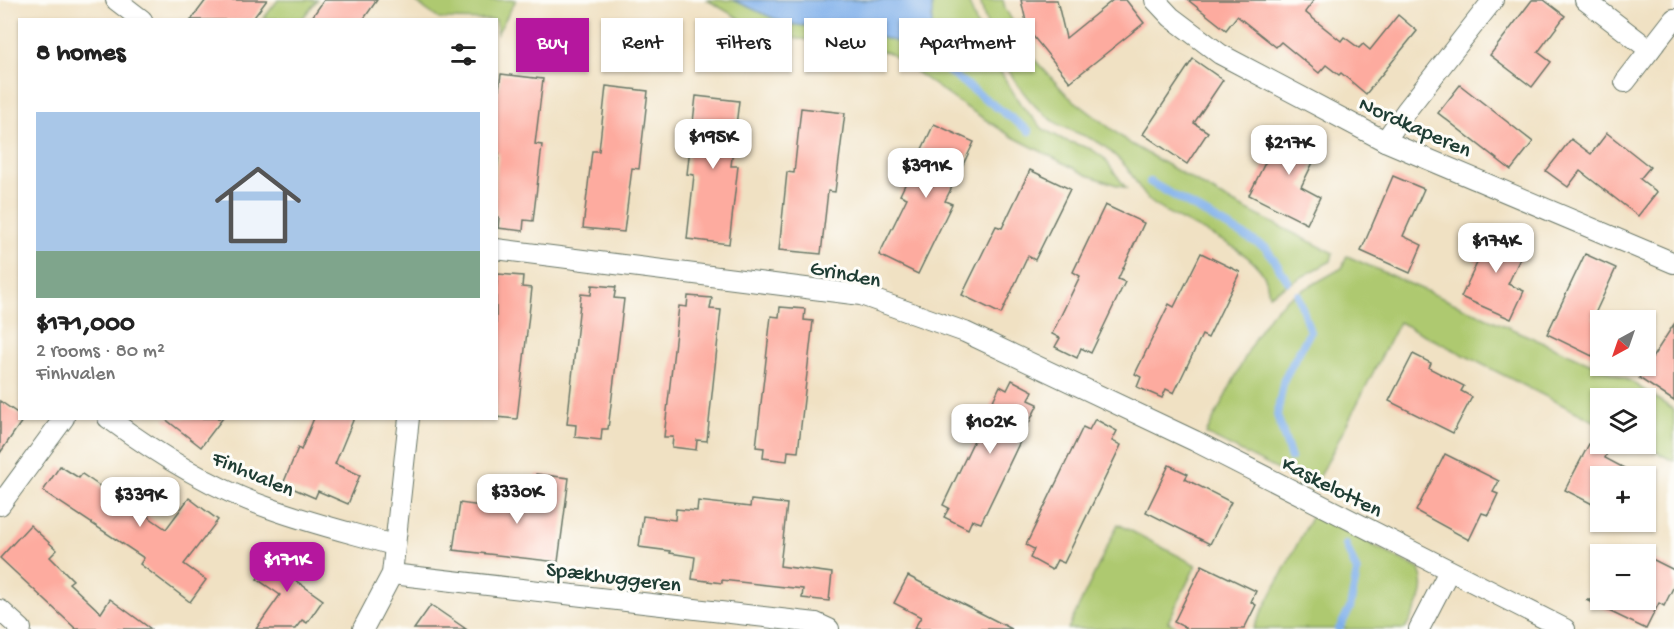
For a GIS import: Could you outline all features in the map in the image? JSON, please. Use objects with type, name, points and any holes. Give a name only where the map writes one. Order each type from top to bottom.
[{"type":"street","points":[[116,0],[139,18]]},
{"type":"street","name":"Nordkaperen","points":[[1155,0],[1171,17],[1220,54],[1385,141],[1674,263]]},
{"type":"street","points":[[1385,141],[1493,0]]},
{"type":"street","points":[[1585,0],[1650,50]]},
{"type":"street","points":[[1625,82],[1674,19]]},
{"type":"street","name":"Grinden","points":[[498,249],[861,295],[965,332],[1195,441]]},
{"type":"street","points":[[0,505],[63,420]]},
{"type":"street","name":"Finhvalen","points":[[111,420],[144,445],[215,485],[269,508],[393,545]]},
{"type":"street","points":[[363,629],[392,574],[393,545],[409,420]]},
{"type":"street","name":"Kaskelotten","points":[[1195,441],[1565,629]]},
{"type":"street","points":[[1419,629],[1449,571]]},
{"type":"street","name":"Spækhuggeren","points":[[392,574],[816,623],[829,629]]},
{"type":"street","points":[[0,610],[21,629]]},
{"type":"green space","points":[[278,0],[317,0],[303,18],[264,18]]},
{"type":"green space","points":[[413,0],[516,0],[498,32],[498,18],[438,18]]},
{"type":"green space","points":[[707,0],[968,0],[974,18],[899,18],[899,60],[887,52],[887,18],[804,18],[804,39],[792,38],[792,18],[738,18]]},
{"type":"green space","points":[[980,0],[1003,0],[1011,18],[985,18]]},
{"type":"green space","points":[[1035,60],[1068,96],[1131,144],[1235,204],[1333,253],[1331,261],[1269,295],[1265,277],[1243,254],[1151,202],[1125,165],[1104,146],[1055,122],[1029,99],[1010,72],[1035,72]]},
{"type":"green space","points":[[916,72],[1001,72],[1021,105],[1043,129],[1064,140],[1091,149],[1104,158],[1126,188],[1087,175],[1011,136]]},
{"type":"green space","points":[[1347,256],[1590,363],[1590,376],[1619,376],[1641,388],[1590,388],[1590,419],[1399,322],[1314,488],[1206,434],[1256,336],[1271,314],[1287,299],[1342,268]]},
{"type":"green space","points":[[1656,398],[1674,410],[1674,461],[1656,452]]},
{"type":"green space","points":[[1313,514],[1419,569],[1423,585],[1422,593],[1405,629],[1253,629]]},
{"type":"green space","points":[[1118,524],[1196,565],[1168,622],[1180,629],[1068,629]]},
{"type":"water","points":[[733,0],[932,0],[932,18],[899,18],[899,42],[887,39],[887,18],[804,18],[804,26],[792,25],[792,18],[773,18]]},
{"type":"building","points":[[206,0],[267,0],[254,18],[192,18]]},
{"type":"building","points":[[324,0],[377,0],[364,18],[311,18]]},
{"type":"building","points":[[1021,0],[1057,0],[1066,38],[1113,0],[1126,0],[1144,23],[1070,82],[1035,39],[1035,18],[1025,18]]},
{"type":"building","points":[[1188,0],[1314,0],[1305,12],[1341,41],[1344,37],[1359,48],[1363,44],[1370,50],[1398,15],[1417,31],[1366,94],[1341,73],[1339,75],[1326,65],[1319,73],[1281,42],[1276,47],[1237,16],[1226,30]]},
{"type":"building","points":[[1532,0],[1544,0],[1565,16],[1538,52],[1551,62],[1532,87],[1490,55]]},
{"type":"building","points":[[1193,59],[1223,80],[1194,123],[1208,132],[1187,164],[1143,134]]},
{"type":"building","points":[[501,74],[543,79],[535,144],[542,145],[533,221],[524,220],[523,231],[498,228],[498,96]]},
{"type":"building","points":[[1460,85],[1533,142],[1511,170],[1438,113]]},
{"type":"building","points":[[606,86],[648,91],[639,169],[632,168],[624,232],[583,228],[592,151],[599,151]]},
{"type":"building","points":[[696,96],[739,101],[731,166],[738,166],[729,244],[687,239],[694,175],[687,174]]},
{"type":"building","points":[[801,108],[845,113],[835,192],[828,191],[821,254],[779,250],[787,172],[794,173]]},
{"type":"building","points":[[934,124],[974,142],[945,201],[952,204],[918,274],[879,255],[907,198],[900,195]]},
{"type":"building","points":[[1288,127],[1322,144],[1301,187],[1320,197],[1307,224],[1249,195],[1276,141],[1280,143]]},
{"type":"building","points":[[1607,133],[1650,167],[1640,179],[1657,192],[1638,216],[1580,171],[1568,187],[1546,171],[1571,139],[1591,154]]},
{"type":"building","points":[[1030,170],[1070,189],[1035,260],[1028,256],[1001,314],[962,295],[996,226],[1002,228]]},
{"type":"building","points":[[1393,176],[1424,189],[1403,236],[1422,245],[1410,273],[1361,251]]},
{"type":"building","points":[[1105,205],[1144,223],[1118,279],[1125,282],[1091,353],[1081,348],[1077,358],[1055,347],[1060,338],[1052,334],[1080,276],[1073,272]]},
{"type":"building","points":[[1489,227],[1527,244],[1508,284],[1524,291],[1511,319],[1461,297],[1478,261],[1474,260]]},
{"type":"building","points":[[1201,253],[1240,272],[1208,338],[1202,335],[1174,393],[1166,389],[1162,398],[1137,387],[1141,377],[1135,374],[1169,304],[1174,307]]},
{"type":"building","points":[[1585,254],[1616,268],[1597,310],[1590,310],[1590,355],[1547,334]]},
{"type":"building","points":[[498,274],[523,276],[522,287],[532,288],[517,419],[498,417]]},
{"type":"building","points":[[592,285],[616,287],[614,298],[624,299],[608,429],[602,429],[601,440],[575,437],[576,425],[567,424],[581,294],[591,295]]},
{"type":"building","points":[[688,296],[712,298],[710,309],[721,310],[707,441],[697,440],[696,450],[672,447],[673,437],[664,437],[679,306],[687,307]]},
{"type":"building","points":[[780,307],[805,309],[804,320],[813,321],[798,452],[788,451],[787,461],[763,458],[764,448],[756,447],[771,316],[779,317]]},
{"type":"building","points":[[1674,324],[1674,401],[1639,378],[1640,376],[1656,376],[1656,352]]},
{"type":"building","points":[[1413,354],[1431,363],[1429,368],[1464,386],[1461,391],[1472,397],[1453,433],[1389,401]]},
{"type":"building","points":[[1012,380],[1033,391],[1029,400],[1038,404],[981,523],[972,520],[968,529],[944,517],[949,508],[943,505],[1000,386],[1007,390]]},
{"type":"building","points":[[0,401],[18,414],[18,420],[23,420],[0,453]]},
{"type":"building","points":[[1095,419],[1117,431],[1112,441],[1121,445],[1064,563],[1057,560],[1052,570],[1030,558],[1034,549],[1026,545],[1083,427],[1089,430]]},
{"type":"building","points":[[167,420],[221,420],[201,447]]},
{"type":"building","points":[[313,420],[353,420],[335,464],[360,475],[348,504],[318,491],[315,498],[283,484],[298,448],[301,450]]},
{"type":"building","points":[[1589,444],[1590,454],[1607,454],[1605,458],[1620,466],[1590,466],[1590,503],[1565,490]]},
{"type":"building","points":[[1445,454],[1499,481],[1493,492],[1498,494],[1488,515],[1482,513],[1469,540],[1416,511]]},
{"type":"building","points":[[1169,465],[1188,474],[1185,479],[1231,502],[1210,544],[1146,512]]},
{"type":"building","points":[[60,466],[79,478],[82,474],[107,491],[110,486],[130,499],[127,502],[166,529],[189,498],[218,520],[184,564],[206,580],[190,602],[140,564],[144,558],[43,491]]},
{"type":"building","points":[[536,474],[569,478],[558,562],[453,550],[460,503],[531,513]]},
{"type":"building","points":[[751,500],[787,504],[780,566],[832,573],[829,601],[802,598],[803,589],[692,579],[695,557],[639,547],[643,516],[675,520],[676,509],[697,511],[698,501],[750,507]]},
{"type":"building","points":[[30,525],[57,550],[50,557],[73,580],[69,583],[101,613],[110,599],[151,629],[76,629],[0,558]]},
{"type":"building","points":[[281,545],[306,563],[295,580],[323,600],[307,623],[302,620],[295,629],[256,629],[280,595],[257,579]]},
{"type":"building","points":[[1656,561],[1674,570],[1674,586],[1664,606],[1659,603],[1656,609]]},
{"type":"building","points":[[1202,565],[1256,591],[1251,602],[1256,605],[1244,629],[1188,629],[1174,622]]},
{"type":"building","points":[[908,576],[1012,629],[914,629],[921,617],[894,603]]},
{"type":"building","points":[[431,605],[466,629],[414,629]]},
{"type":"building","points":[[1607,610],[1656,610],[1646,629]]},
{"type":"waterway","points":[[949,72],[1029,131]]},
{"type":"waterway","points":[[1150,182],[1266,248],[1288,281]]},
{"type":"waterway","points":[[1291,458],[1277,415],[1284,379],[1310,332],[1298,295]]},
{"type":"waterway","points":[[1339,629],[1350,608],[1357,572],[1346,545]]}]
